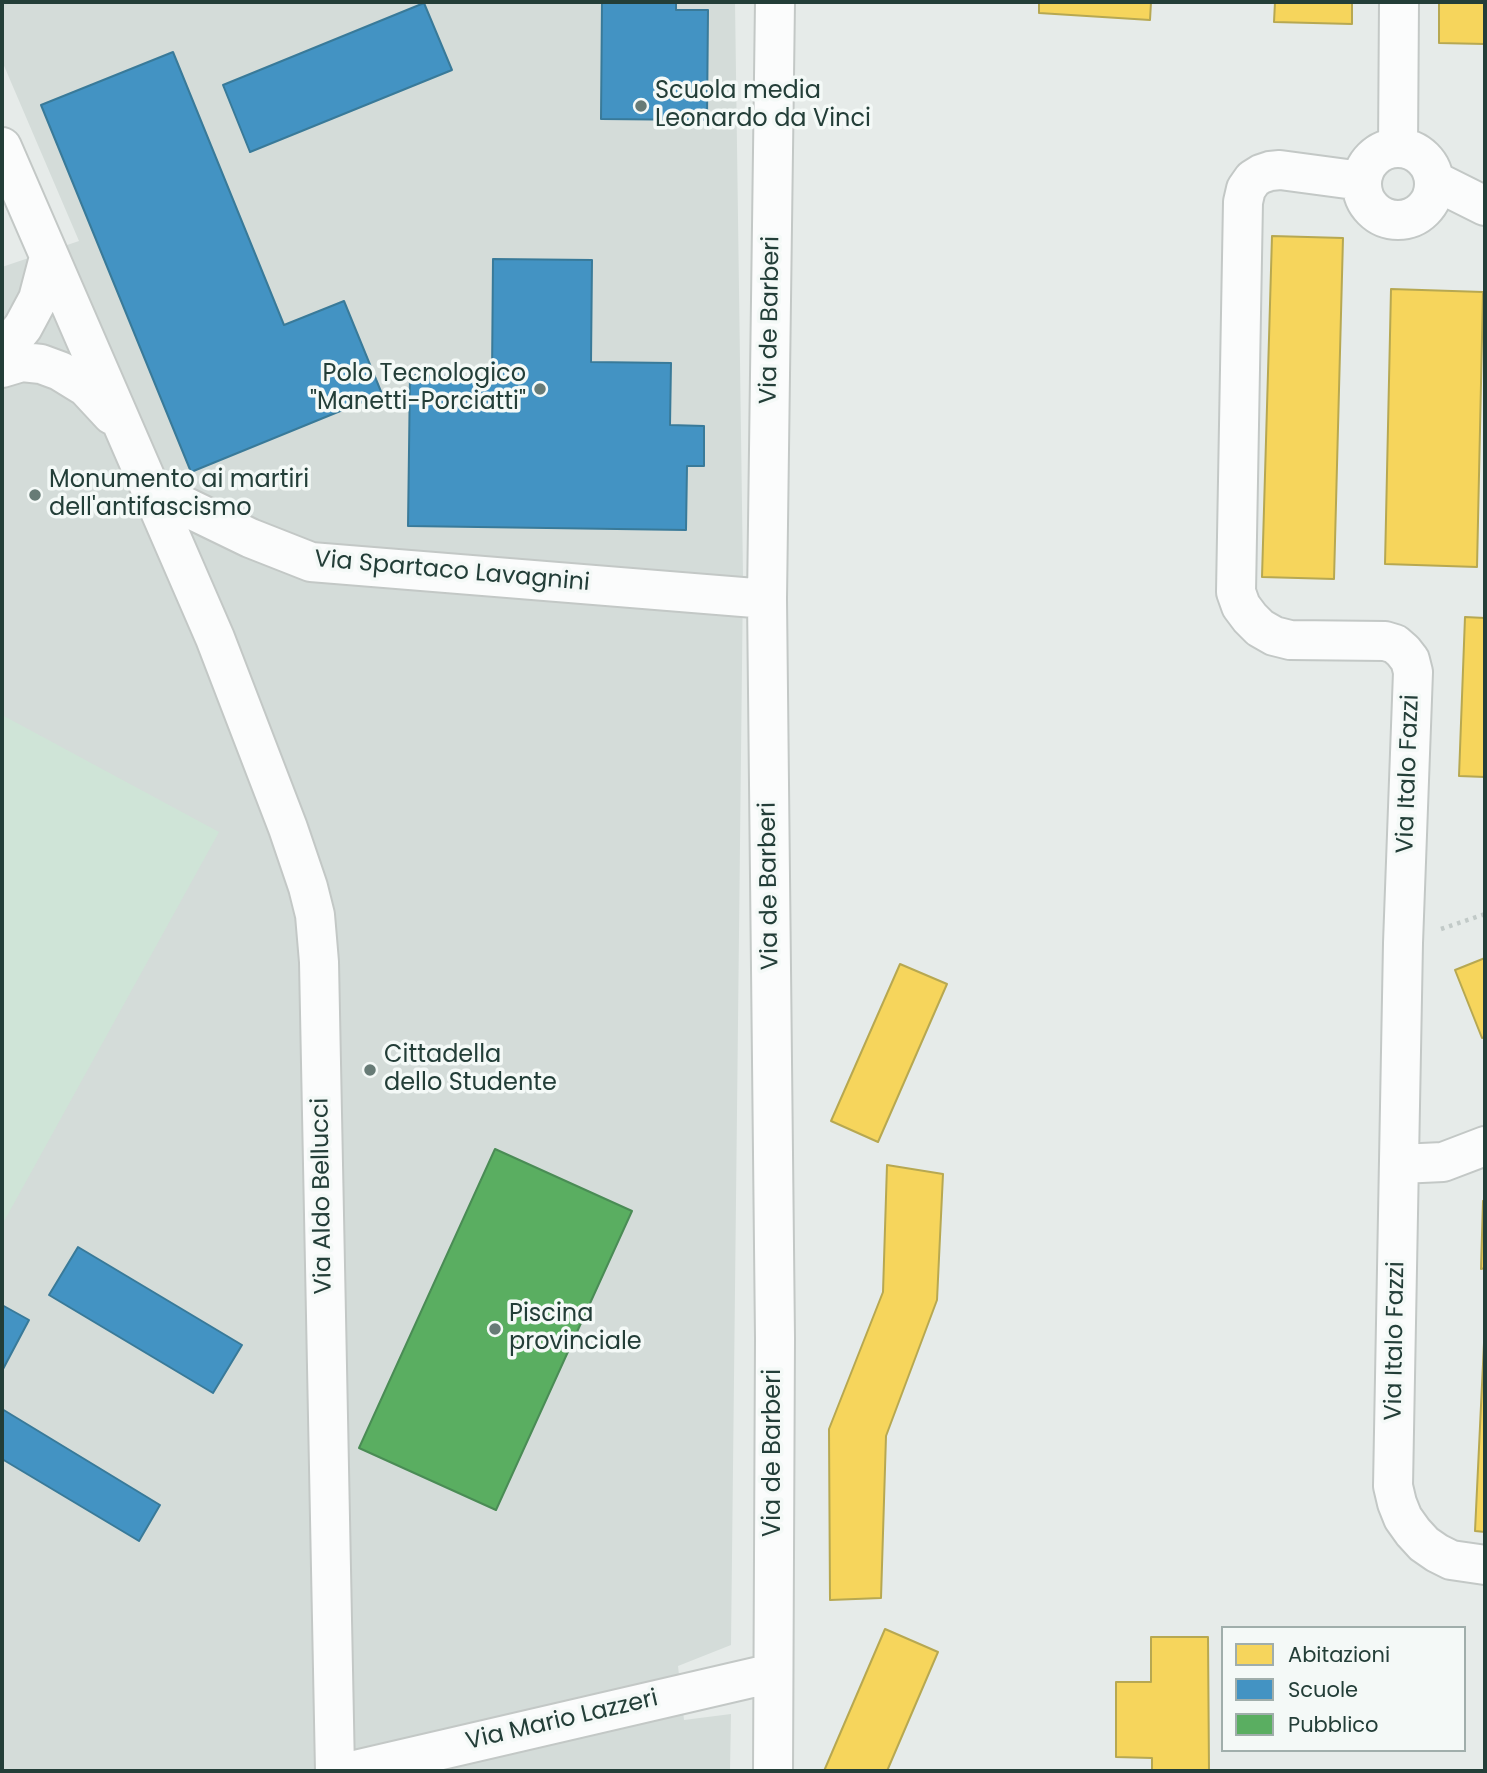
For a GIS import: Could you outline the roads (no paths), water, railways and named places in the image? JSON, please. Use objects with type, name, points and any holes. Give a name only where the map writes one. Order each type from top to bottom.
[{"type":"street","name":"Via de Barberi","points":[[773,1771],[775,1338],[755,598],[775,2]]},
{"type":"street","points":[[1398,148],[1399,2]]},
{"type":"street","points":[[2,147],[151,490]]},
{"type":"street","points":[[1398,148],[1419,154],[1426,161],[1435,180],[1434,193],[1429,204],[1421,213],[1410,219],[1386,219],[1367,204],[1363,193],[1364,170],[1370,161],[1378,154],[1398,148]]},
{"type":"street","name":"Via Italo Fazzi","points":[[1362,181],[1280,170],[1261,174],[1253,179],[1246,189],[1242,215],[1236,592],[1241,606],[1250,618],[1274,636],[1290,640],[1385,641],[1403,650],[1410,660],[1413,672],[1403,943],[1393,1486],[1404,1518],[1424,1544],[1451,1560],[1485,1565]]},
{"type":"street","points":[[1435,180],[1485,181]]},
{"type":"street","points":[[1435,180],[1485,206]]},
{"type":"street","points":[[2,353],[23,327],[38,299],[48,254]]},
{"type":"street","points":[[2,368],[22,362],[41,364],[60,371],[86,387],[125,430]]},
{"type":"street","name":"Via Spartaco Lavagnini","points":[[151,490],[250,538],[311,562],[755,598]]},
{"type":"street","name":"Via Aldo Bellucci","points":[[151,490],[215,638],[288,828],[315,915],[319,962],[335,1771]]},
{"type":"street","points":[[1400,1164],[1443,1162],[1485,1146]]},
{"type":"street","name":"Via Mario Lazzeri","points":[[351,1771],[773,1673]]},
{"type":"place","name":"Scuola media Leonardo da Vinci","points":[[641,106]]},
{"type":"place","name":"Polo Tecnologico \"Manetti-Porciatti\"","points":[[540,389]]},
{"type":"place","name":"Monumento ai martiri dell'antifascismo","points":[[35,495]]},
{"type":"place","name":"Cittadella dello Studente","points":[[370,1070]]},
{"type":"place","name":"Piscina provinciale","points":[[495,1329]]}]
